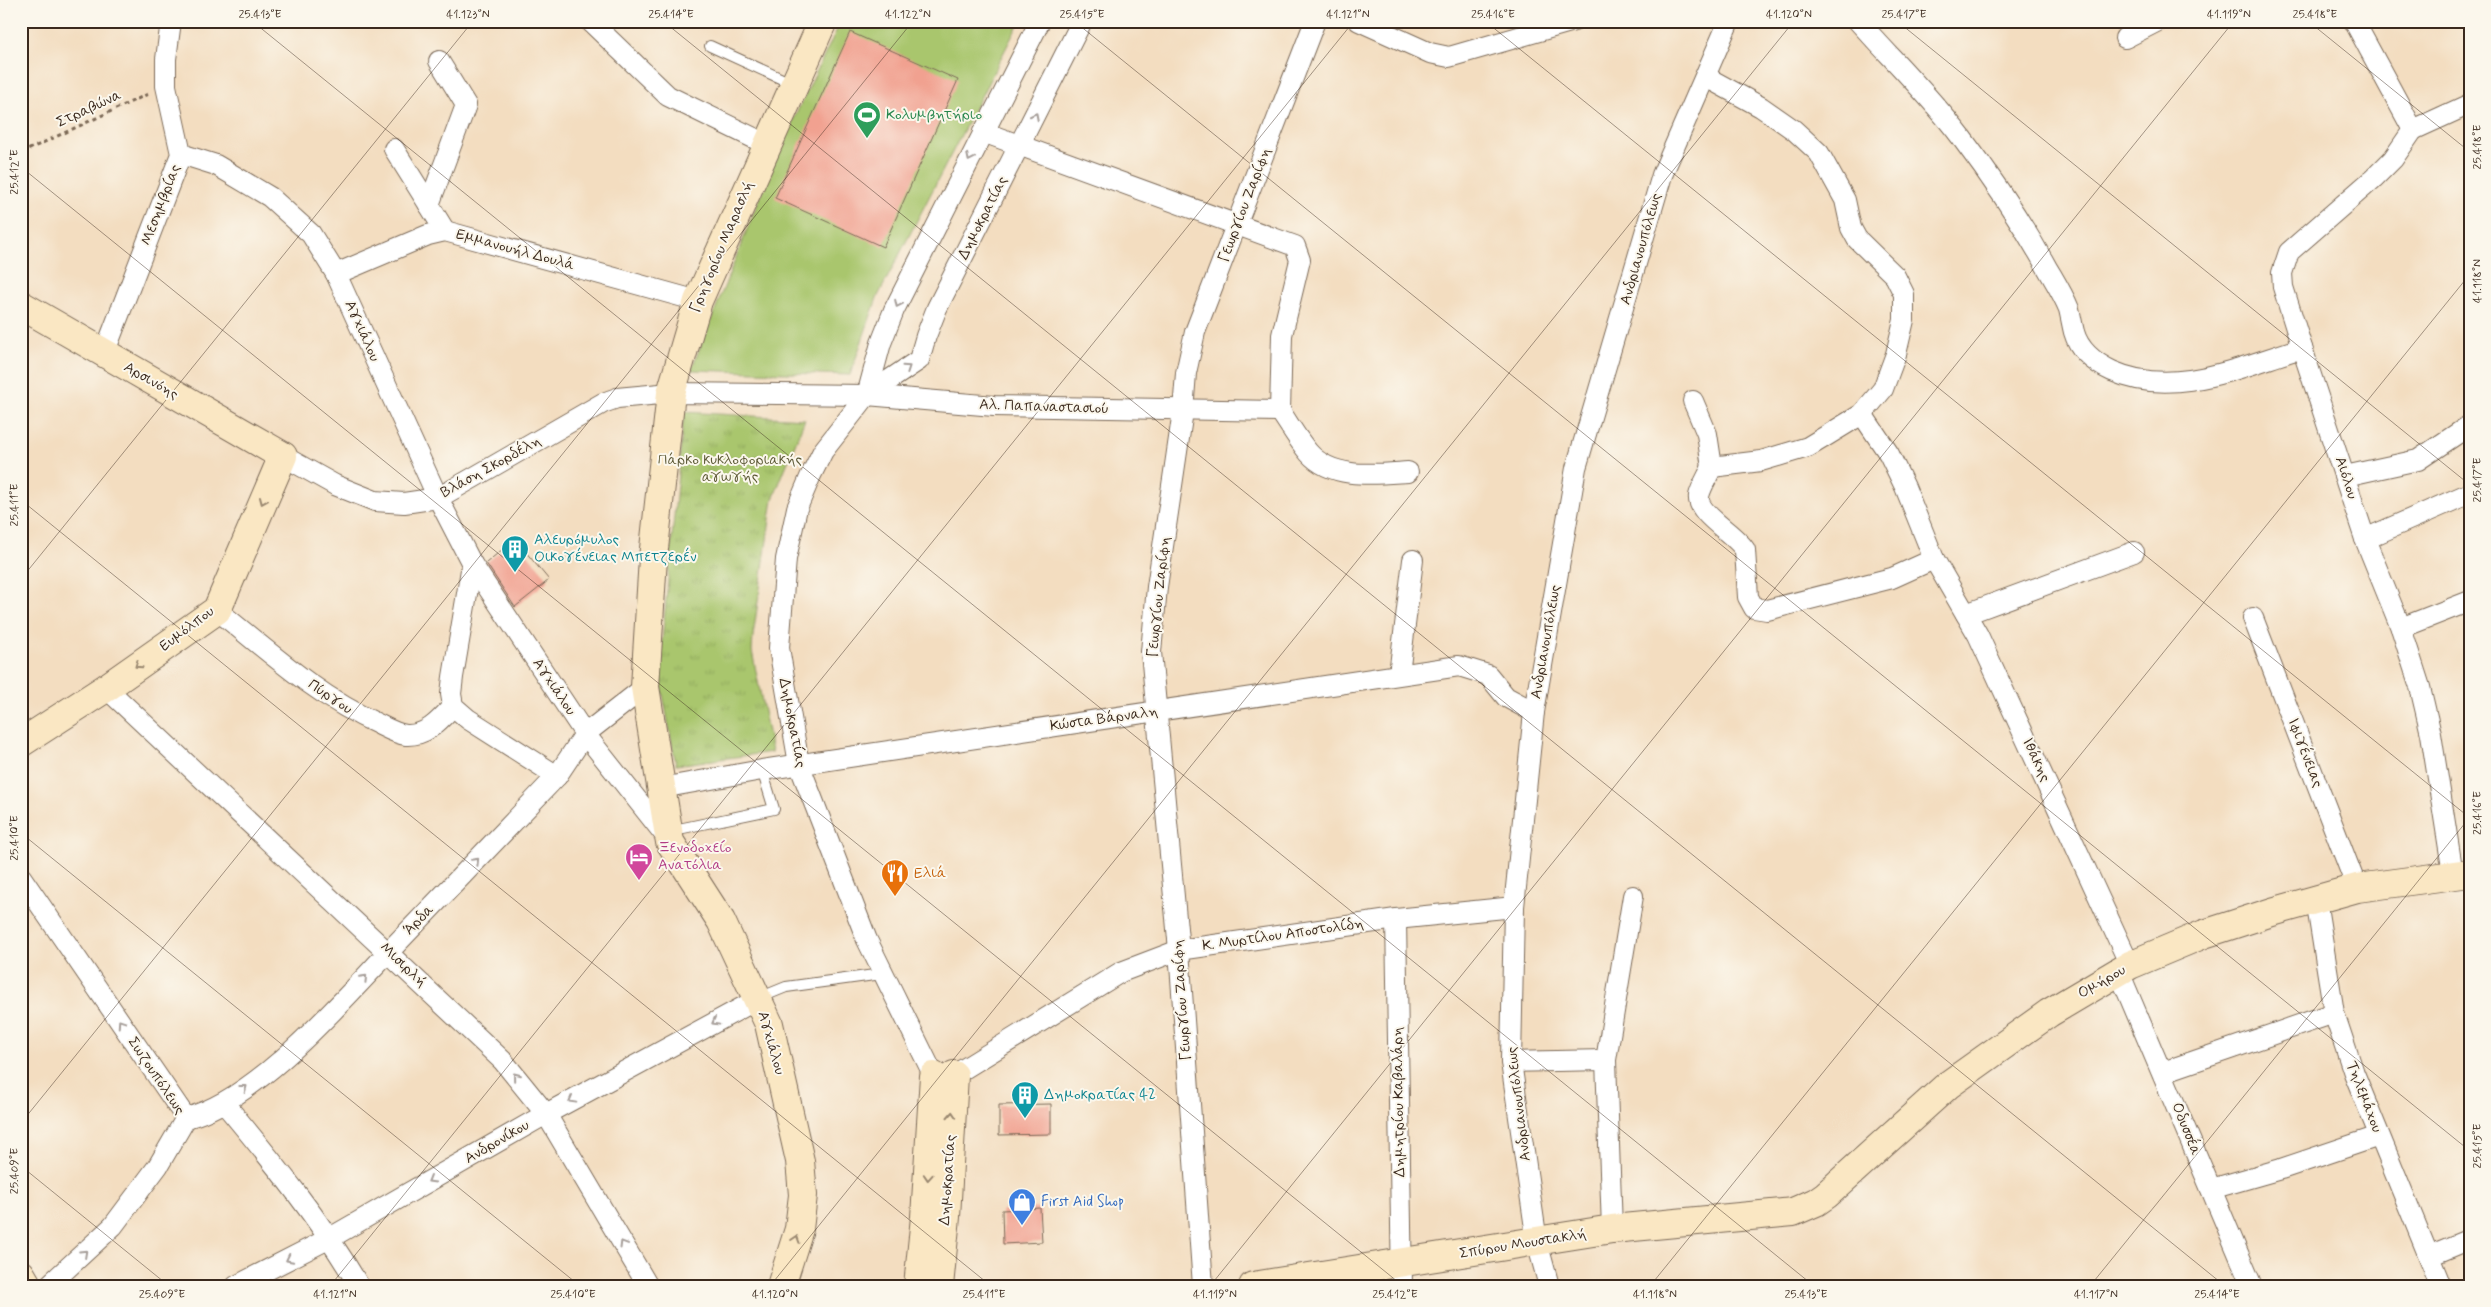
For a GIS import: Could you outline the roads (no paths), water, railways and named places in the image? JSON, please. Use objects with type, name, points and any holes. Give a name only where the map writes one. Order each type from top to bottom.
[{"type":"street","name":"Μεσημβρίας","points":[[104,354],[181,154],[166,86],[166,59],[171,21]]},
{"type":"street","points":[[590,21],[668,96],[766,144]]},
{"type":"street","name":"Γρηγορίου Μαρασλή","points":[[669,836],[645,687],[653,558],[671,393],[698,301],[766,144],[823,21]]},
{"type":"street","name":"Δημοκρατίας","points":[[867,395],[881,342],[894,310],[1040,21]]},
{"type":"street","name":"Δημοκρατίας","points":[[939,1286],[946,1217],[944,1075],[882,974],[799,764],[779,648],[786,560],[798,508],[810,475],[823,451],[867,395],[919,360],[937,308],[1082,21]]},
{"type":"street","name":"Γεωργίου Ζαρίφη","points":[[1203,1286],[1179,950],[1151,652],[1156,596],[1183,411],[1186,373],[1195,332],[1315,21]]},
{"type":"street","points":[[1359,21],[1430,53],[1449,57],[1574,21]]},
{"type":"street","points":[[1858,21],[1960,135],[1984,169],[2054,279],[2069,310],[2074,333],[2082,348],[2093,360],[2112,371],[2131,377],[2172,383],[2192,381],[2302,348]]},
{"type":"street","points":[[2125,38],[2158,21]]},
{"type":"street","points":[[2354,21],[2413,130],[2470,104]]},
{"type":"street","name":"Ανδριανουπόλεως","points":[[1549,1286],[1537,1242],[1511,1062],[1514,906],[1534,712],[1576,468],[1662,175],[1706,77],[1722,24]]},
{"type":"street","points":[[429,205],[466,109],[464,99],[439,61]]},
{"type":"street","points":[[1706,77],[1761,107],[1794,130],[1819,153],[1845,200],[1852,228],[1857,239],[1895,276],[1904,294],[1904,320],[1896,354],[1883,389],[1862,414],[1808,447],[1761,461],[1712,467]]},
{"type":"street","name":"Αιόλου","points":[[2413,130],[2404,144],[2374,178],[2289,252],[2282,273],[2283,287],[2365,540],[2400,628],[2420,687],[2461,874]]},
{"type":"street","points":[[983,132],[1295,246],[1300,260],[1282,335],[1280,411],[1308,452],[1319,462],[1331,468],[1366,474],[1408,472]]},
{"type":"street","points":[[394,149],[445,231]]},
{"type":"street","name":"Αγχιάλου","points":[[181,154],[216,165],[270,197],[311,234],[336,274],[438,498],[472,564],[585,734],[669,836],[721,921],[758,998],[768,1024],[800,1161],[803,1194],[799,1229],[781,1286]]},
{"type":"street","name":"Εμμανουήλ Δουλά","points":[[336,274],[428,235],[445,231],[698,301]]},
{"type":"street","name":"Αρσινόης","points":[[21,305],[283,456]]},
{"type":"street","name":"Αλ. Παπαναστασιού","points":[[671,393],[867,395],[994,406],[1183,411],[1280,411]]},
{"type":"street","name":"Βλάση Σκορδέλη","points":[[283,456],[335,485],[375,501],[404,503],[438,498],[608,401],[671,393]]},
{"type":"street","points":[[1693,401],[1707,434],[1712,467],[1700,493],[1699,502],[1704,511],[1743,546],[1748,597],[1754,608],[1767,610],[1892,578],[1934,559]]},
{"type":"street","name":"Ιθάκης","points":[[1862,414],[1889,454],[1905,487],[1934,559],[1978,635],[2124,969]]},
{"type":"street","points":[[2345,476],[2418,460],[2470,425]]},
{"type":"street","name":"Ευμόλπου","points":[[21,743],[106,688],[217,610],[283,456]]},
{"type":"street","points":[[2365,540],[2470,493]]},
{"type":"street","points":[[1966,614],[2134,552]]},
{"type":"street","points":[[1399,674],[1413,560]]},
{"type":"street","points":[[472,564],[453,677],[453,706],[468,719],[557,776]]},
{"type":"street","points":[[2400,628],[2470,601]]},
{"type":"street","name":"Πύργου","points":[[217,610],[325,695],[356,714],[391,730],[406,735],[424,732],[437,724],[453,706]]},
{"type":"street","name":"Ιφιγένειας","points":[[2253,618],[2357,888]]},
{"type":"street","name":"Κώστα Βάρναλη","points":[[661,788],[799,764],[1459,666],[1488,675],[1506,697],[1534,712]]},
{"type":"street","name":"Άρδα","points":[[186,1118],[202,1114],[224,1103],[298,1045],[557,776],[585,734],[645,687]]},
{"type":"street","name":"Μισιρλή","points":[[106,688],[503,1061],[546,1114],[648,1286]]},
{"type":"street","name":"Ομήρου","points":[[1793,1212],[1816,1202],[1826,1195],[1948,1085],[2049,1013],[2124,969],[2204,934],[2357,888],[2461,874]]},
{"type":"street","name":"Σωζουπόλεως","points":[[21,877],[186,1118],[158,1166],[113,1226],[48,1286]]},
{"type":"street","points":[[1612,1229],[1606,1060],[1633,896]]},
{"type":"street","name":"Τηλεμάχου","points":[[2316,900],[2334,1013],[2354,1073],[2441,1286]]},
{"type":"street","name":"Κ. Μυρτίλου Αποστολίδη","points":[[944,1075],[1121,972],[1179,950],[1396,919],[1514,906]]},
{"type":"street","name":"Δημητρίου Καβαλάρη","points":[[1396,919],[1402,1274]]},
{"type":"street","name":"Οδυσσέα","points":[[2124,969],[2163,1072],[2252,1286]]},
{"type":"street","name":"Ανδρονίκου","points":[[236,1286],[330,1238],[546,1114],[758,998]]},
{"type":"street","points":[[2163,1072],[2334,1013]]},
{"type":"street","points":[[1511,1062],[1606,1060]]},
{"type":"street","points":[[918,1286],[925,1216],[944,1075]]},
{"type":"street","points":[[224,1103],[293,1186],[330,1238],[359,1286]]},
{"type":"street","points":[[2211,1190],[2379,1136]]},
{"type":"street","name":"Σπύρου Μουστακλή","points":[[1253,1286],[1402,1274],[1537,1242],[1612,1229],[1793,1212]]},
{"type":"street","points":[[2429,1256],[2470,1239]]},
{"type":"street","points":[[21,1274],[28,1286]]},
{"type":"lane","points":[[710,46],[794,84]]},
{"type":"lane","points":[[669,836],[774,809],[762,770]]},
{"type":"lane","points":[[758,998],[786,987],[882,974]]},
{"type":"place","name":"Κολυμβητήριο","points":[[867,139]]},
{"type":"place","name":"Αλευρόμυλος Οικογένειας Μπετζερέν","points":[[515,573]]},
{"type":"place","name":"Ξενοδοχείο Ανατόλια","points":[[639,881]]},
{"type":"place","name":"Ελιά","points":[[895,897]]},
{"type":"place","name":"Δημοκρατίας 42","points":[[1025,1119]]},
{"type":"place","name":"First Aid Shop","points":[[1022,1226]]},
{"type":"park label","name":"Πάρκο κυκλοφοριακής αγωγής","points":[[730,468]]}]
